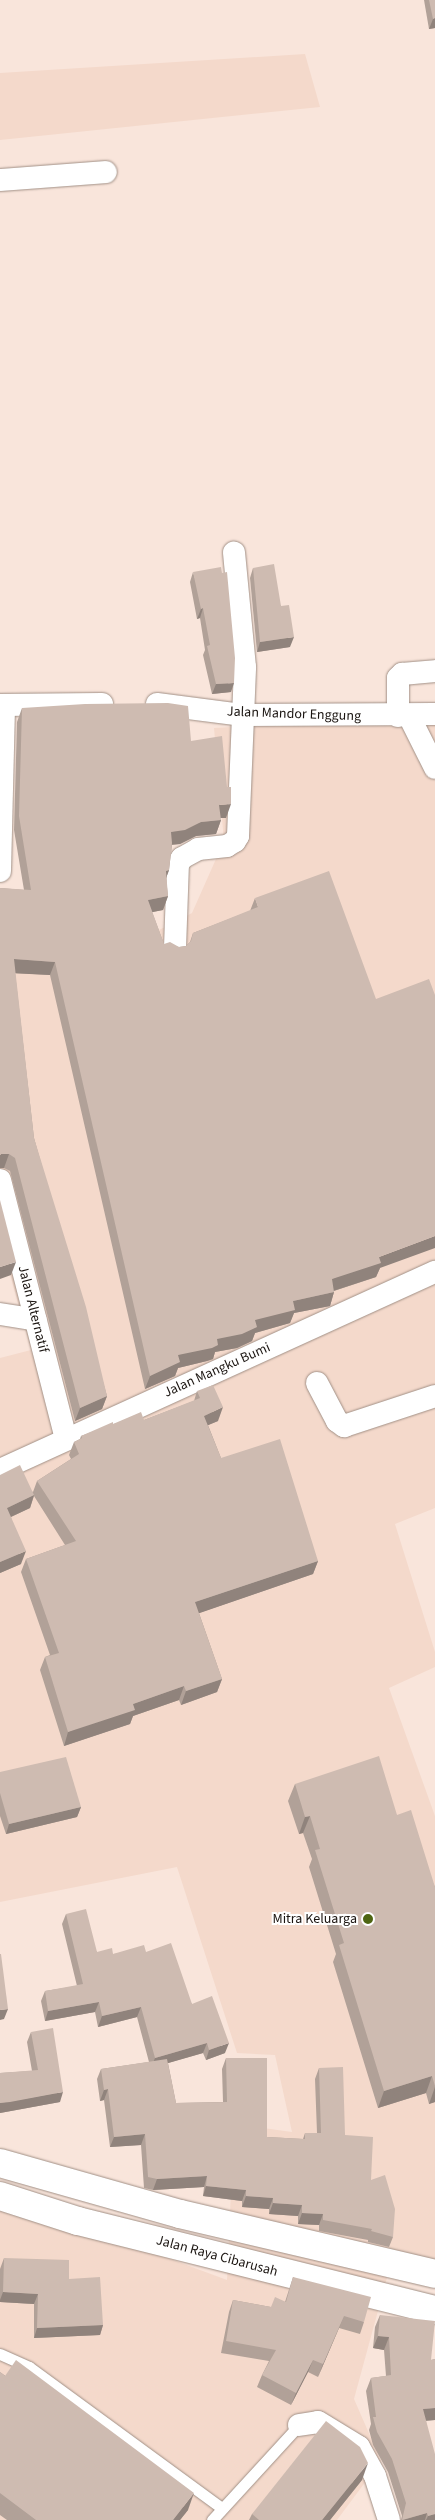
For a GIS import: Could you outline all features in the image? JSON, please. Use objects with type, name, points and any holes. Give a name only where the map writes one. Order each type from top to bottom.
[{"type":"main road","points":[[0,2163],[180,2214],[435,2274]]},
{"type":"main road","name":"Jalan Raya Cibarusah","points":[[0,2196],[78,2221],[435,2310]]},
{"type":"main road","points":[[172,2243],[180,2214]]},
{"type":"street","points":[[0,180],[106,172]]},
{"type":"street","points":[[175,948],[178,864],[182,858],[198,849],[226,846],[235,842],[238,836],[245,667],[234,553]]},
{"type":"street","points":[[435,671],[402,674],[398,678],[403,716],[435,768]]},
{"type":"street","name":"Jalan Mandor Enggung","points":[[2,705],[164,704],[243,715],[403,716],[435,714]]},
{"type":"street","points":[[0,871],[2,705]]},
{"type":"street","name":"Jalan Alternatif","points":[[0,1180],[66,1438]]},
{"type":"street","name":"Jalan Mangku Bumi","points":[[0,1470],[66,1438],[435,1272]]},
{"type":"street","points":[[0,1314],[36,1320]]},
{"type":"street","points":[[317,1383],[336,1421],[344,1426],[435,1396]]},
{"type":"street","points":[[299,2424],[318,2422],[358,2448],[375,2476],[389,2520]]},
{"type":"lane","points":[[0,2354],[29,2367],[222,2508]]},
{"type":"lane","points":[[212,2520],[299,2424]]},
{"type":"shaded area","points":[[305,54],[320,107],[0,140],[0,73]]},
{"type":"shaded area","points":[[435,716],[435,1508],[395,1524],[435,1652],[435,1667],[389,1688],[435,1816],[435,2270],[391,2263],[354,2399],[381,2461],[337,2520],[0,2520],[0,2196],[227,2280],[234,2124],[292,2132],[275,2055],[237,2053],[177,1867],[0,1902],[0,1358],[31,1350],[0,1238],[0,965],[91,965],[192,913],[224,841],[214,728]]},
{"type":"building","points":[[429,0],[435,0],[435,18],[433,19]]},
{"type":"building","points":[[274,564],[281,606],[289,605],[294,637],[260,642],[253,568]]},
{"type":"building","points":[[221,567],[222,573],[227,572],[235,658],[234,683],[216,684],[207,646],[210,645],[203,608],[201,609],[193,572]]},
{"type":"building","points":[[168,703],[188,706],[191,741],[222,736],[227,787],[231,787],[231,804],[219,805],[221,820],[201,822],[185,830],[171,832],[172,843],[169,870],[166,871],[168,896],[148,900],[164,944],[170,942],[179,947],[186,946],[191,941],[193,933],[258,907],[255,898],[329,871],[376,999],[429,979],[435,995],[435,1236],[379,1257],[381,1263],[332,1279],[334,1292],[293,1301],[295,1310],[255,1320],[257,1327],[242,1334],[217,1339],[218,1345],[212,1348],[178,1355],[180,1362],[150,1376],[55,962],[14,959],[34,1138],[86,1307],[107,1396],[80,1408],[15,1158],[9,1154],[0,1155],[0,888],[31,890],[19,816],[22,708],[85,704]]},
{"type":"building","points":[[0,1200],[16,1262],[0,1267]]},
{"type":"building","points":[[213,1385],[223,1407],[204,1416],[221,1458],[280,1439],[318,1561],[195,1602],[222,1679],[186,1691],[184,1686],[133,1704],[135,1710],[68,1732],[45,1657],[59,1653],[26,1559],[76,1541],[37,1481],[79,1454],[74,1442],[82,1438],[81,1436],[141,1412],[144,1420],[200,1398],[197,1391]]},
{"type":"building","points":[[20,1465],[34,1495],[7,1508],[26,1551],[0,1562],[0,1475]]},
{"type":"building","points":[[379,1756],[397,1815],[411,1810],[435,1887],[435,2086],[432,2076],[384,2091],[339,1945],[344,1943],[315,1850],[320,1849],[310,1816],[305,1817],[295,1784]]},
{"type":"building","points":[[66,1757],[81,1807],[9,1824],[0,1793],[0,1772]]},
{"type":"building","points":[[86,1909],[97,1952],[112,1948],[113,1954],[144,1945],[146,1952],[171,1943],[192,2004],[212,1996],[229,2043],[209,2050],[207,2043],[155,2058],[141,2007],[102,2016],[99,2002],[48,2011],[45,1991],[83,1984],[66,1914]]},
{"type":"building","points":[[0,1954],[8,2009],[0,2010]]},
{"type":"building","points":[[53,2028],[63,2092],[0,2103],[0,2073],[38,2070],[31,2032]]},
{"type":"building","points":[[226,2058],[267,2058],[267,2137],[305,2139],[305,2133],[321,2133],[319,2068],[343,2067],[345,2135],[373,2137],[371,2180],[385,2175],[395,2209],[393,2237],[371,2231],[372,2229],[323,2220],[323,2214],[302,2213],[302,2205],[273,2203],[273,2198],[246,2196],[246,2190],[206,2186],[207,2176],[157,2179],[148,2177],[145,2134],[114,2137],[108,2089],[104,2090],[101,2069],[167,2059],[176,2103],[227,2102]]},
{"type":"building","points":[[4,2258],[69,2260],[69,2279],[100,2277],[103,2325],[37,2328],[38,2294],[3,2292]]},
{"type":"building","points":[[293,2277],[371,2297],[364,2322],[344,2316],[323,2364],[313,2360],[296,2393],[262,2375],[276,2350],[226,2341],[233,2300],[271,2307],[275,2297],[286,2302]]},
{"type":"building","points":[[380,2315],[435,2321],[431,2360],[435,2359],[435,2408],[423,2409],[435,2454],[435,2514],[428,2516],[427,2513],[402,2520],[406,2503],[392,2459],[377,2432],[373,2417],[376,2417],[371,2378],[391,2375],[389,2337],[378,2336]]},
{"type":"building","points":[[16,2360],[194,2493],[173,2520],[36,2520],[0,2493],[0,2372],[5,2376]]},
{"type":"building","points":[[326,2421],[360,2447],[368,2463],[322,2520],[259,2520],[252,2514]]},
{"type":"place","name":"Mitra Keluarga","points":[[368,1919]]}]
